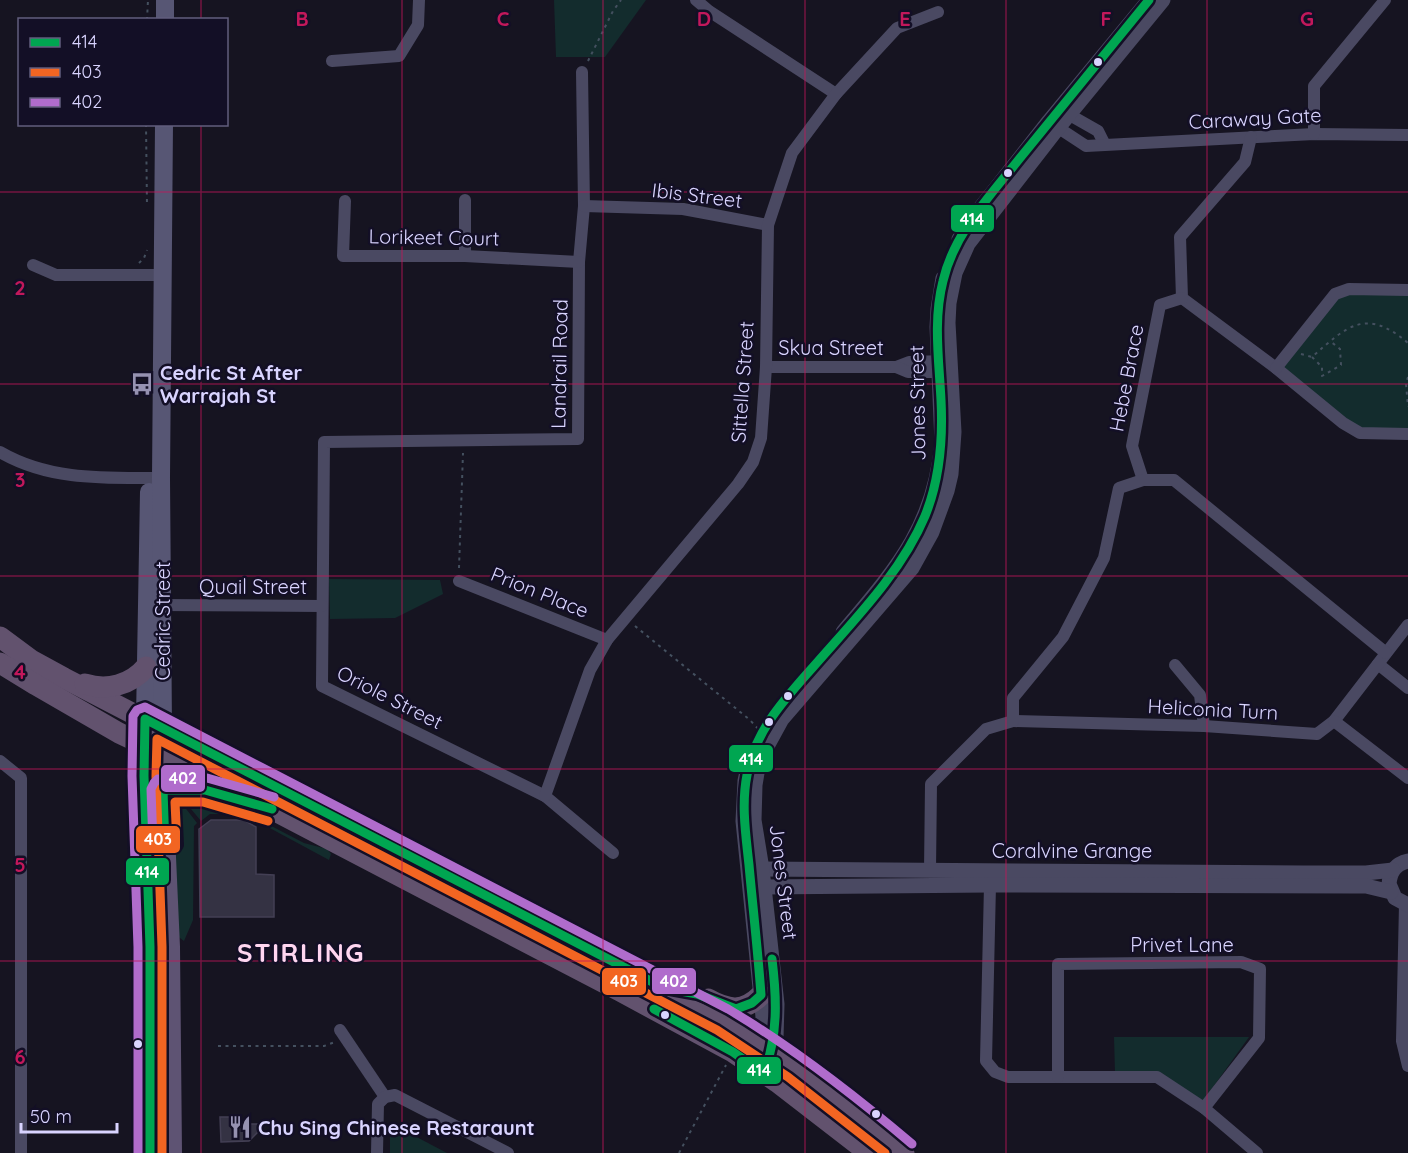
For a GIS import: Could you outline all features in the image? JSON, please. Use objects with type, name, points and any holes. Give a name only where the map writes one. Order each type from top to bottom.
[{"type":"highway","points":[[0,637],[31,660],[64,678],[664,988],[766,1047],[868,1123],[904,1153]]},
{"type":"highway","points":[[0,663],[36,686],[620,991],[757,1068],[869,1153]]},
{"type":"highway","points":[[64,678],[90,686],[110,687],[128,682],[146,667]]},
{"type":"highway","points":[[163,790],[205,790],[272,810]]},
{"type":"highway","points":[[664,988],[698,994],[723,1007],[733,1009],[745,1007],[761,995]]},
{"type":"main road","points":[[153,0],[153,18]]},
{"type":"main road","points":[[165,0],[165,18]]},
{"type":"main road","name":"Cedric Street","points":[[150,1153],[155,478],[151,271],[152,126]]},
{"type":"main road","name":"Cedric Street","points":[[151,271],[164,126]]},
{"type":"main road","name":"Cedric Street","points":[[154,604],[146,667],[154,724]]},
{"type":"main road","name":"Cedric Street","points":[[154,749],[163,790],[170,947],[172,1153]]},
{"type":"main road","points":[[150,947],[170,947]]},
{"type":"main road","points":[[150,1111],[172,1111]]},
{"type":"street","points":[[332,61],[399,56],[418,25],[419,0]]},
{"type":"street","points":[[696,0],[709,11],[836,94]]},
{"type":"street","name":"Jones Street","points":[[1065,112],[1149,0]]},
{"type":"street","name":"Jones Street","points":[[757,1068],[777,1025],[777,1004],[756,869],[754,820],[755,785],[759,761],[782,719],[912,568],[925,547],[941,509],[951,474],[954,432],[938,309],[945,272],[951,255],[974,216],[1163,0]]},
{"type":"street","points":[[1314,134],[1314,86],[1385,0]]},
{"type":"street","name":"Sittella Street","points":[[545,796],[590,670],[607,640],[738,484],[753,462],[762,438],[766,367],[768,225],[792,153],[836,94],[897,28],[938,12]]},
{"type":"street","name":"Landrail Road","points":[[324,442],[578,440],[579,262],[584,206],[582,72]]},
{"type":"street","points":[[1065,112],[1098,131],[1104,143]]},
{"type":"street","name":"Caraway Gate","points":[[1053,125],[1086,146],[1104,143],[1125,145],[1314,134],[1408,135]]},
{"type":"street","points":[[1251,137],[1245,162],[1180,237],[1182,298],[1276,368],[1343,423],[1360,433],[1408,434]]},
{"type":"street","points":[[465,200],[465,256]]},
{"type":"street","name":"Lorikeet Court","points":[[345,201],[343,256],[465,256],[579,262]]},
{"type":"street","name":"Ibis Street","points":[[584,206],[682,209],[768,225]]},
{"type":"street","points":[[33,265],[56,275],[151,271]]},
{"type":"street","points":[[1276,368],[1335,294],[1349,289],[1408,290]]},
{"type":"street","name":"Hebe Brace","points":[[1143,480],[1132,446],[1160,305],[1182,298]]},
{"type":"street","name":"Jones Street","points":[[756,869],[743,821],[743,801],[750,761],[761,732],[783,701],[896,569],[916,536],[931,499],[940,461],[944,366]]},
{"type":"street","name":"Skua Street","points":[[766,367],[896,367],[908,372],[944,366]]},
{"type":"street","name":"Oriole Street","points":[[324,442],[322,686],[545,796],[613,853]]},
{"type":"street","points":[[0,452],[34,468],[55,474],[80,477],[155,478]]},
{"type":"street","points":[[1013,721],[1013,698],[1063,637],[1104,558],[1119,488],[1143,480],[1174,480],[1386,653]]},
{"type":"street","name":"Prion Place","points":[[459,580],[607,640]]},
{"type":"street","name":"Quail Street","points":[[154,604],[322,606]]},
{"type":"street","name":"Heliconia Turn","points":[[930,870],[932,784],[986,729],[1013,721],[1204,726],[1317,734],[1334,721],[1408,625]]},
{"type":"street","points":[[1378,664],[1408,688]]},
{"type":"street","points":[[1175,665],[1200,695],[1204,726]]},
{"type":"street","points":[[1334,721],[1408,778]]},
{"type":"street","points":[[0,761],[21,778],[21,1153]]},
{"type":"street","name":"Coralvine Grange","points":[[756,869],[1366,873],[1393,870],[1399,864],[1408,861]]},
{"type":"street","points":[[1393,870],[1389,884],[1391,892],[1395,898],[1406,904],[1402,1041],[1408,1066]]},
{"type":"street","points":[[990,885],[986,1061],[995,1072],[1008,1077],[1157,1077],[1204,1108],[1257,1153]]},
{"type":"street","name":"Coralvine Grange","points":[[758,887],[1352,886],[1391,892]]},
{"type":"street","name":"Jones Street","points":[[758,887],[761,995],[766,1047]]},
{"type":"street","name":"Privet Lane","points":[[1058,1077],[1058,964],[1241,962],[1260,969],[1259,1038],[1204,1108]]},
{"type":"street","points":[[343,1034],[385,1097]]},
{"type":"street","points":[[377,1153],[378,1104],[385,1097],[395,1095],[508,1153]]},
{"type":"path","points":[[147,18],[148,0]]},
{"type":"path","points":[[582,72],[621,0]]},
{"type":"path","points":[[146,126],[147,208]]},
{"type":"path","points":[[147,240],[144,258],[151,271]]},
{"type":"path","points":[[1312,357],[1342,330],[1359,324],[1378,324],[1391,330],[1408,343]]},
{"type":"path","points":[[1290,351],[1312,357],[1322,367],[1322,376],[1341,365],[1340,349],[1329,341]]},
{"type":"path","points":[[1408,377],[1406,384],[1408,407]]},
{"type":"path","points":[[459,580],[464,442]]},
{"type":"path","points":[[626,618],[750,720],[761,732]]},
{"type":"path","points":[[218,1046],[324,1046],[343,1034]]},
{"type":"path","points":[[680,1153],[727,1062]]},
{"type":"green space","points":[[554,0],[646,0],[605,57],[556,57]]},
{"type":"green space","points":[[1408,290],[1408,434],[1360,433],[1276,368],[1335,294]]},
{"type":"green space","points":[[329,579],[440,580],[443,594],[395,618],[330,619]]},
{"type":"green space","points":[[187,796],[225,802],[304,843],[327,849],[331,854],[329,860],[244,814],[210,814],[201,821],[191,809]]},
{"type":"green space","points":[[180,801],[197,823],[194,826],[193,920],[184,941],[176,935],[171,820]]},
{"type":"green space","points":[[1114,1037],[1249,1037],[1203,1101],[1158,1072],[1115,1073]]},
{"type":"green space","points":[[390,1123],[447,1153],[390,1153]]},
{"type":"building","points":[[211,820],[244,820],[256,827],[256,874],[274,875],[274,917],[200,917],[199,829]]},
{"type":"building","name":"Chu Sing Chinese Restaraunt","points":[[220,1117],[233,1117],[233,1124],[260,1124],[260,1130],[249,1141],[221,1142]]},
{"type":"transit line","name":"414","points":[[150,1153],[150,947],[144,776],[145,719],[664,988],[697,994],[736,1009],[752,1003],[761,995],[744,809],[745,786],[751,759],[764,729],[782,703],[876,595],[903,557],[925,516],[934,488],[941,444],[938,310],[943,281],[955,247],[985,201],[1149,0]]},
{"type":"transit line","name":"402","points":[[138,1153],[138,947],[132,776],[133,716],[137,710],[145,707],[728,1009],[823,1073],[912,1144]]},
{"type":"transit line","name":"403","points":[[162,1153],[162,947],[156,776],[157,739],[717,1030],[788,1077],[885,1153]]},
{"type":"transit line","name":"402","points":[[153,845],[151,789],[158,779],[207,778],[274,797]]},
{"type":"transit line","name":"414","points":[[165,847],[163,790],[205,790],[272,809]]},
{"type":"transit line","name":"403","points":[[177,845],[175,802],[203,802],[268,821]]},
{"type":"transit line","name":"414","points":[[654,1009],[733,1052],[764,1074],[772,1045],[775,1017],[772,959]]},
{"type":"place","name":"Cedric St After Warrajah St","points":[[142,384]]},
{"type":"place","name":"Chu Sing Chinese Restaraunt","points":[[240,1127]]},
{"type":"district","name":"STIRLING","points":[[301,952]]}]
